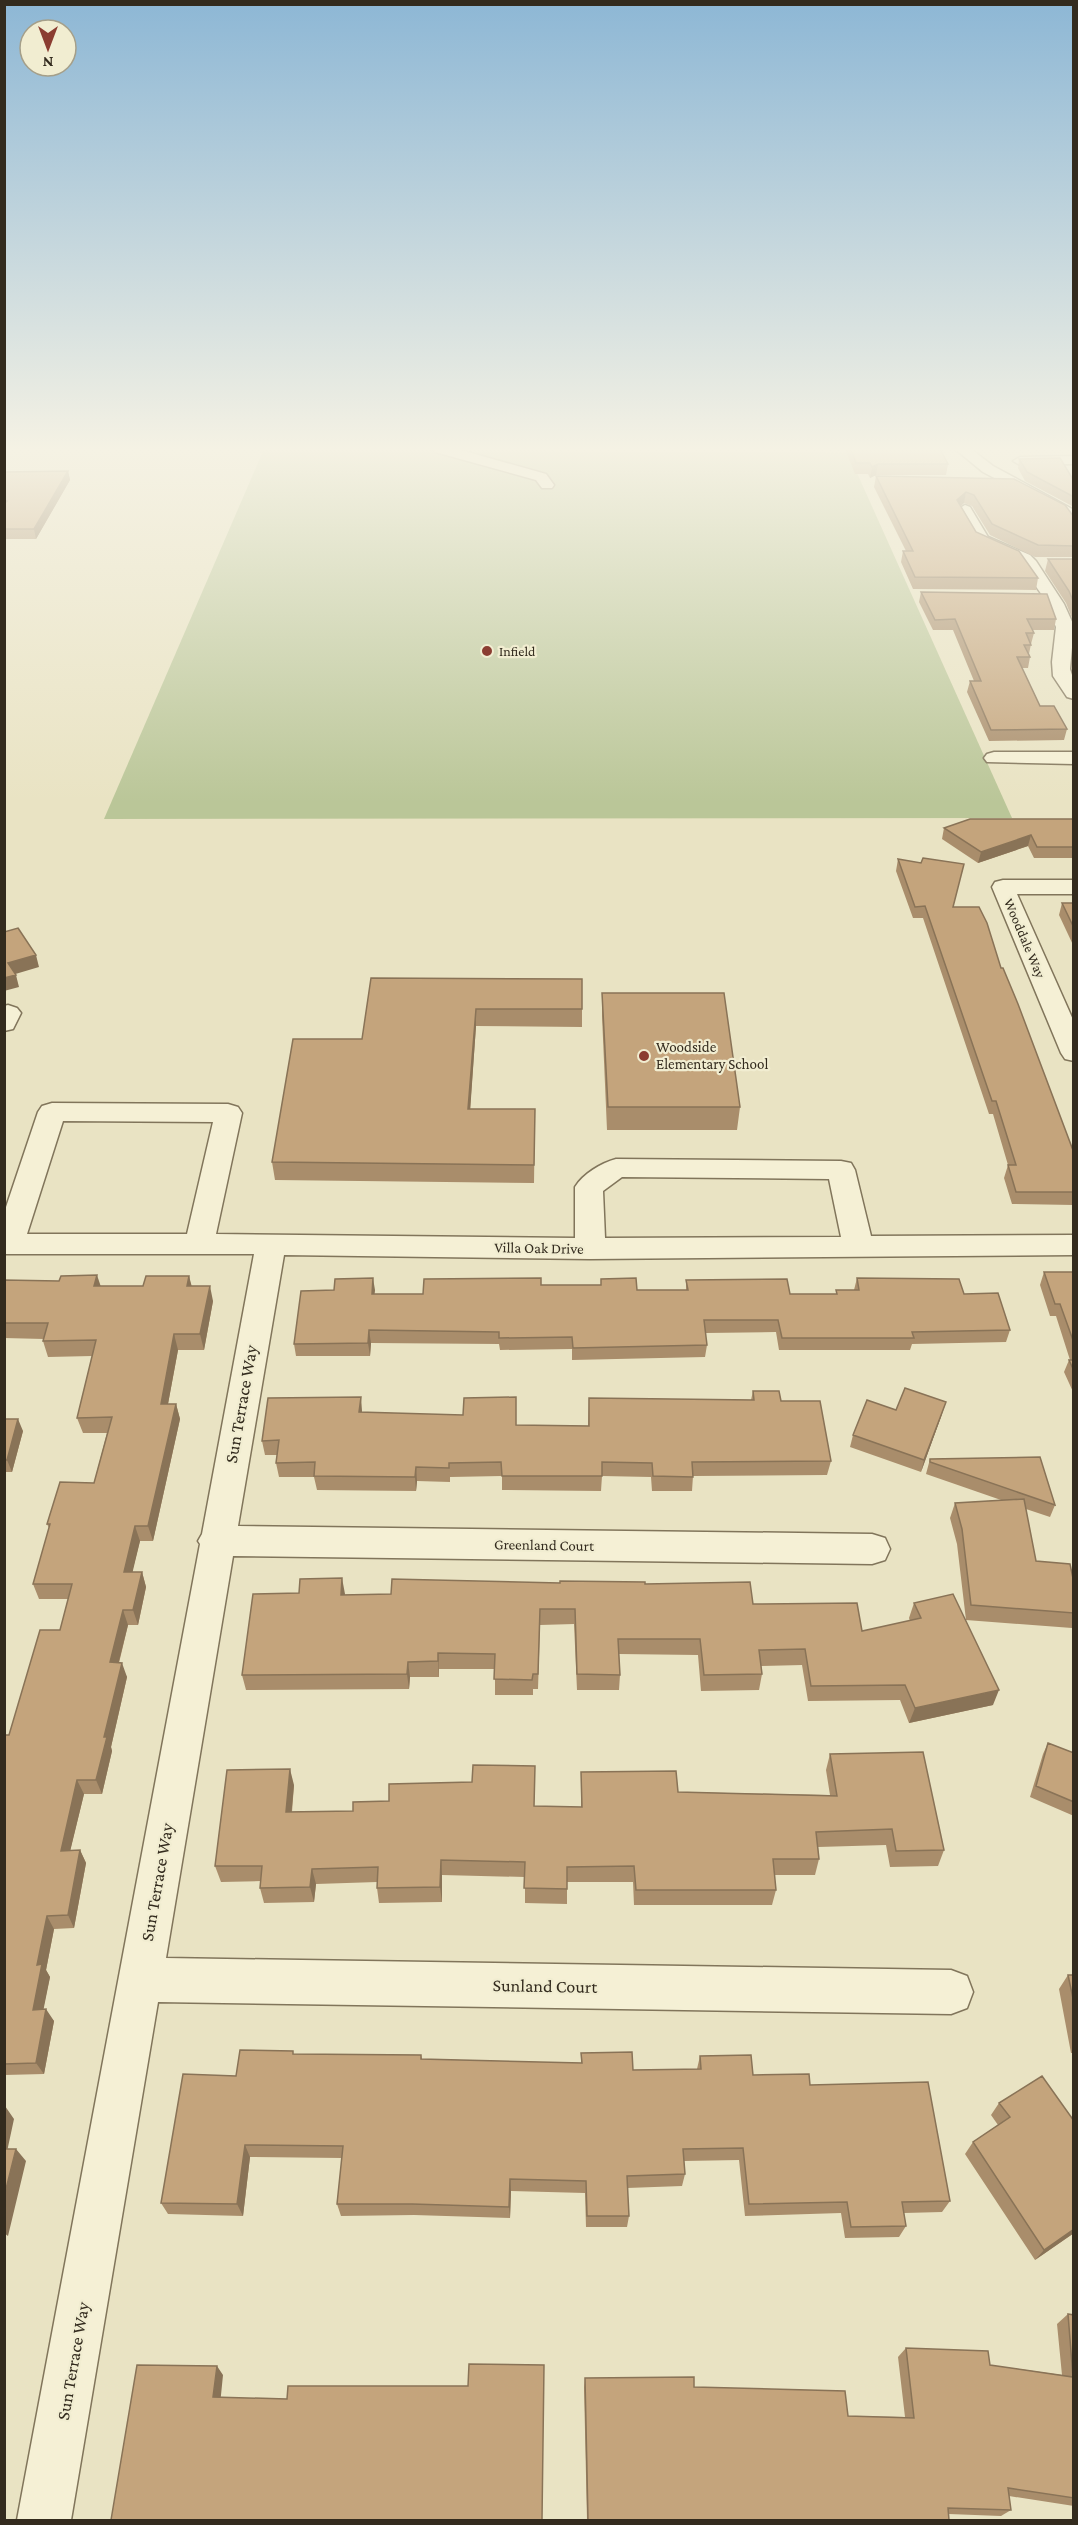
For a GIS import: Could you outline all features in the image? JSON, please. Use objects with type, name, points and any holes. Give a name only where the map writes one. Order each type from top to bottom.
[{"type":"street","points":[[1031,567],[1043,597],[1061,617],[1065,628],[1059,673],[1063,683],[1074,693]]},
{"type":"street","points":[[994,758],[1074,758]]},
{"type":"street","name":"Wooddale Way","points":[[1071,1043],[1004,887],[1074,887]]},
{"type":"street","points":[[7,1244],[52,1112],[228,1113],[199,1245]]},
{"type":"street","points":[[590,1249],[589,1187],[616,1168],[841,1170],[858,1246]]},
{"type":"street","name":"Villa Oak Drive","points":[[7,1244],[271,1244],[590,1249],[1074,1245]]},
{"type":"street","name":"Sun Terrace Way","points":[[44,2520],[216,1541],[271,1244]]},
{"type":"street","name":"Greenland Court","points":[[216,1541],[872,1549]]},
{"type":"street","name":"Sunland Court","points":[[140,1980],[951,1992]]},
{"type":"green space","points":[[213,567],[899,567],[1012,818],[104,819]]},
{"type":"building","points":[[910,567],[1030,567],[1038,578],[915,577]]},
{"type":"building","points":[[1053,567],[1074,567],[1074,603]]},
{"type":"building","points":[[921,592],[1047,594],[1056,619],[1027,619],[1034,633],[1026,633],[1031,645],[1024,645],[1030,657],[1017,657],[1040,706],[1054,706],[1067,729],[991,730],[970,681],[981,681],[955,619],[935,620]]},
{"type":"building","points":[[970,819],[1074,819],[1074,847],[1037,847],[1031,835],[981,852],[944,828]]},
{"type":"building","points":[[923,858],[964,864],[953,907],[979,907],[987,923],[1001,968],[1003,968],[1018,1004],[1074,1153],[1074,1192],[1016,1192],[1008,1165],[1016,1165],[996,1101],[992,1101],[925,906],[915,907],[898,859],[921,863]]},
{"type":"building","points":[[1062,903],[1074,903],[1074,928]]},
{"type":"building","points":[[18,928],[36,955],[8,963],[16,975],[4,978],[4,932]]},
{"type":"building","points":[[371,978],[582,979],[582,1009],[476,1009],[468,1109],[535,1109],[534,1165],[272,1162],[293,1039],[362,1039]]},
{"type":"building","points":[[602,993],[724,993],[740,1107],[608,1107]]},
{"type":"building","points":[[1044,1272],[1074,1272],[1074,1343],[1060,1304],[1055,1304]]},
{"type":"building","points":[[97,1275],[94,1286],[143,1286],[146,1276],[189,1276],[187,1286],[210,1286],[200,1334],[174,1334],[161,1404],[176,1404],[148,1526],[135,1526],[124,1572],[142,1572],[133,1610],[123,1610],[110,1662],[122,1663],[104,1737],[107,1737],[96,1780],[77,1780],[61,1851],[80,1850],[68,1915],[47,1916],[37,1965],[42,1964],[33,2010],[46,2009],[36,2063],[4,2064],[4,1735],[9,1735],[40,1630],[60,1630],[72,1584],[33,1584],[50,1524],[47,1524],[60,1482],[94,1483],[112,1417],[77,1418],[96,1340],[43,1341],[48,1323],[4,1323],[4,1280],[59,1281],[61,1276]]},
{"type":"building","points":[[373,1278],[372,1294],[423,1294],[424,1279],[541,1278],[541,1285],[601,1285],[601,1279],[636,1278],[637,1290],[688,1290],[686,1280],[787,1279],[790,1294],[837,1294],[836,1290],[859,1290],[857,1278],[959,1279],[964,1294],[998,1293],[1010,1330],[912,1332],[914,1338],[782,1338],[778,1320],[704,1320],[707,1345],[573,1348],[572,1337],[499,1338],[499,1332],[369,1330],[368,1343],[294,1344],[301,1291],[334,1290],[335,1279]]},
{"type":"building","points":[[1069,1360],[1074,1360],[1074,1371]]},
{"type":"building","points":[[905,1388],[946,1402],[924,1460],[853,1435],[867,1400],[896,1410]]},
{"type":"building","points":[[753,1391],[779,1391],[781,1401],[820,1401],[831,1461],[692,1462],[693,1477],[653,1476],[652,1463],[602,1462],[602,1476],[502,1476],[501,1462],[449,1463],[449,1468],[416,1467],[415,1477],[314,1476],[315,1462],[276,1463],[279,1440],[262,1441],[268,1398],[361,1397],[359,1412],[463,1415],[464,1398],[516,1397],[516,1425],[589,1426],[589,1398],[754,1400]]},
{"type":"building","points":[[4,1419],[18,1419],[7,1460],[4,1460]]},
{"type":"building","points":[[1040,1457],[1055,1505],[930,1462],[930,1459]]},
{"type":"building","points":[[1024,1499],[1036,1561],[1070,1564],[1074,1583],[1074,1613],[971,1605],[962,1529],[955,1503]]},
{"type":"building","points":[[342,1578],[341,1595],[391,1594],[392,1579],[560,1583],[560,1581],[645,1582],[645,1584],[750,1582],[753,1604],[857,1603],[862,1631],[921,1618],[914,1603],[953,1594],[999,1690],[915,1708],[905,1685],[811,1686],[805,1649],[759,1650],[762,1674],[704,1675],[700,1639],[618,1639],[620,1675],[577,1674],[575,1609],[540,1609],[538,1674],[533,1674],[532,1680],[494,1679],[495,1654],[438,1653],[438,1661],[408,1662],[407,1674],[242,1675],[253,1594],[299,1593],[300,1579]]},
{"type":"building","points":[[1048,1743],[1074,1753],[1074,1802],[1036,1786]]},
{"type":"building","points":[[923,1752],[944,1850],[896,1851],[892,1829],[816,1832],[819,1859],[773,1859],[776,1890],[636,1890],[634,1866],[567,1867],[567,1889],[524,1888],[525,1862],[441,1860],[440,1887],[377,1888],[378,1867],[312,1869],[310,1887],[260,1888],[262,1866],[215,1866],[227,1770],[290,1769],[286,1812],[353,1811],[353,1802],[389,1801],[389,1784],[472,1782],[473,1765],[535,1766],[534,1806],[582,1807],[581,1772],[676,1771],[678,1792],[837,1796],[830,1754]]},
{"type":"building","points":[[1068,1975],[1074,1975],[1074,2003]]},
{"type":"building","points":[[240,2050],[293,2051],[293,2054],[421,2055],[421,2059],[582,2063],[581,2053],[632,2052],[633,2070],[701,2069],[700,2056],[751,2055],[753,2075],[809,2074],[810,2085],[928,2082],[950,2201],[902,2202],[906,2226],[851,2227],[847,2202],[749,2204],[743,2148],[683,2149],[685,2174],[627,2176],[629,2216],[587,2216],[586,2181],[510,2179],[509,2207],[337,2204],[343,2146],[245,2145],[237,2204],[161,2203],[183,2074],[236,2076]]},
{"type":"building","points":[[1042,2076],[1074,2121],[1074,2229],[1044,2250],[973,2142],[1010,2117],[999,2103]]},
{"type":"building","points":[[4,2149],[16,2149],[4,2197]]},
{"type":"building","points":[[1068,2314],[1074,2315],[1074,2498],[1008,2488],[1011,2510],[948,2508],[949,2520],[588,2520],[585,2378],[694,2377],[694,2387],[845,2391],[848,2416],[914,2418],[906,2348],[988,2351],[990,2365],[1073,2377]]},
{"type":"building","points":[[469,2364],[544,2365],[542,2520],[111,2520],[137,2365],[217,2366],[213,2397],[287,2399],[288,2386],[468,2386]]},
{"type":"place","name":"Infield","points":[[487,651]]},
{"type":"place","name":"Woodside Elementary School","points":[[644,1056]]}]
